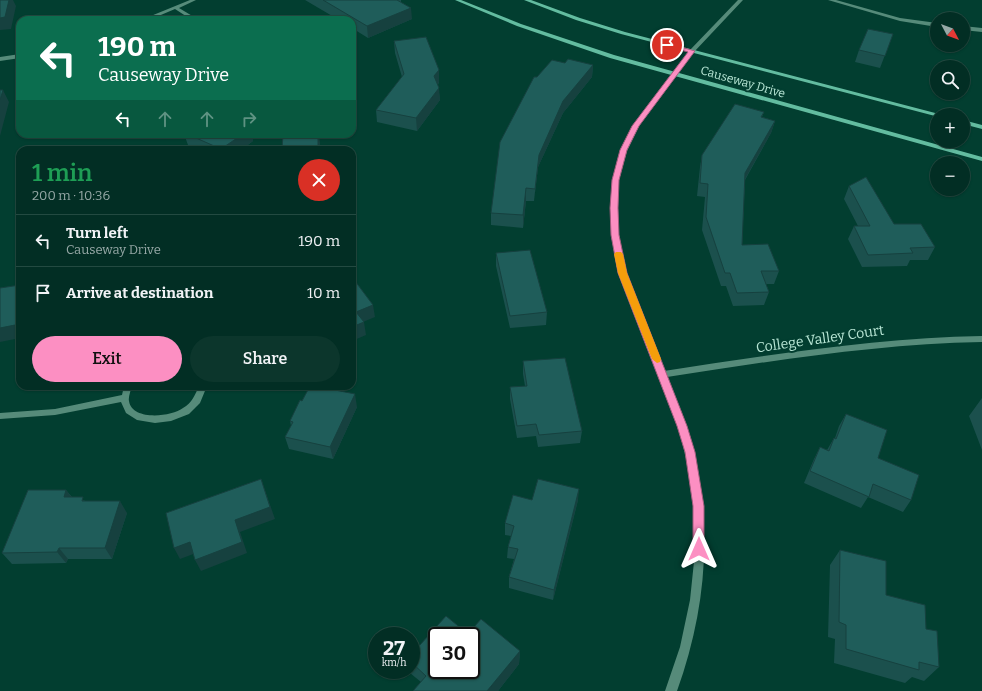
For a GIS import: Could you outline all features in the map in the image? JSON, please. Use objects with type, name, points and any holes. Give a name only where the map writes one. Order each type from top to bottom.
[{"type":"street","points":[[155,16],[194,0]]},
{"type":"street","name":"Causeway Drive","points":[[457,0],[489,15],[536,33],[600,54],[982,159]]},
{"type":"street","name":"Causeway Drive","points":[[526,0],[578,20],[930,113]]},
{"type":"street","points":[[671,691],[691,625],[699,563],[699,506],[690,452],[682,426],[663,374],[622,273],[615,235],[614,208],[616,180],[624,150],[636,126],[692,51],[741,0]]},
{"type":"street","points":[[830,0],[900,19],[930,24]]},
{"type":"street","points":[[176,8],[189,16]]},
{"type":"street","points":[[970,29],[982,30]]},
{"type":"street","points":[[0,59],[16,57]]},
{"type":"street","points":[[970,124],[982,127]]},
{"type":"street","name":"College Valley Court","points":[[663,374],[888,342],[941,339],[982,339]]},
{"type":"street","points":[[127,390],[124,398],[127,408],[134,415],[145,420],[159,420],[173,417],[186,410],[197,401],[203,390]]},
{"type":"street","points":[[0,416],[55,412],[124,398]]},
{"type":"building","points":[[0,0],[9,0],[5,17],[0,18]]},
{"type":"building","points":[[323,0],[397,0],[411,8],[367,26],[356,20],[356,16],[350,16]]},
{"type":"building","points":[[868,29],[893,34],[885,56],[859,50]]},
{"type":"building","points":[[426,37],[439,70],[434,76],[439,88],[416,118],[376,110],[404,74],[394,41]]},
{"type":"building","points":[[568,59],[593,65],[563,101],[539,155],[535,189],[526,188],[523,215],[491,213],[500,142],[534,77],[537,77],[552,60],[565,63]]},
{"type":"building","points":[[0,90],[3,90],[0,100]]},
{"type":"building","points":[[735,104],[764,112],[761,117],[775,121],[745,173],[742,245],[768,244],[779,271],[761,271],[769,292],[737,293],[730,273],[725,273],[706,217],[708,184],[700,183],[702,155]]},
{"type":"building","points":[[196,138],[237,138],[225,146],[214,146]]},
{"type":"building","points":[[283,138],[318,138],[318,146],[282,146]]},
{"type":"building","points":[[866,177],[894,224],[921,224],[935,247],[910,248],[913,253],[868,255],[854,226],[870,226],[849,186]]},
{"type":"building","points":[[530,250],[547,312],[510,316],[496,253]]},
{"type":"building","points":[[356,282],[373,305],[356,312]]},
{"type":"building","points":[[16,286],[16,325],[0,328],[0,288]]},
{"type":"building","points":[[356,312],[364,322],[356,325]]},
{"type":"building","points":[[565,358],[582,431],[539,435],[536,424],[517,426],[510,387],[527,386],[523,361]]},
{"type":"building","points":[[308,390],[335,390],[355,394],[330,447],[285,437],[293,422],[290,421],[300,400],[302,401]]},
{"type":"building","points":[[846,414],[887,430],[878,458],[919,475],[911,500],[873,484],[869,497],[810,471],[820,447],[829,451],[834,438],[836,439]]},
{"type":"building","points":[[261,479],[270,507],[235,520],[242,542],[195,560],[190,542],[174,548],[166,513]]},
{"type":"building","points":[[538,479],[579,489],[554,590],[509,577],[518,549],[508,547],[514,526],[505,523],[513,495],[532,500]]},
{"type":"building","points":[[28,490],[66,490],[64,497],[83,497],[82,501],[120,501],[105,548],[59,548],[57,552],[2,553]]},
{"type":"building","points":[[840,550],[886,561],[886,595],[925,605],[926,629],[937,631],[939,667],[919,662],[919,670],[846,649],[846,625],[839,622]]},
{"type":"building","points":[[446,616],[459,627],[436,627]]},
{"type":"building","points":[[481,619],[520,651],[487,691],[413,691],[426,676],[420,670],[420,645],[428,636],[428,679],[480,679],[480,627],[474,627]]},
{"type":"slow traffic","points":[[619,254],[622,273],[657,359]]},
{"type":"route","points":[[667,45],[692,51],[636,126],[624,150],[616,180],[614,208],[615,235],[622,273],[663,374],[690,452],[699,506],[699,549]]}]
